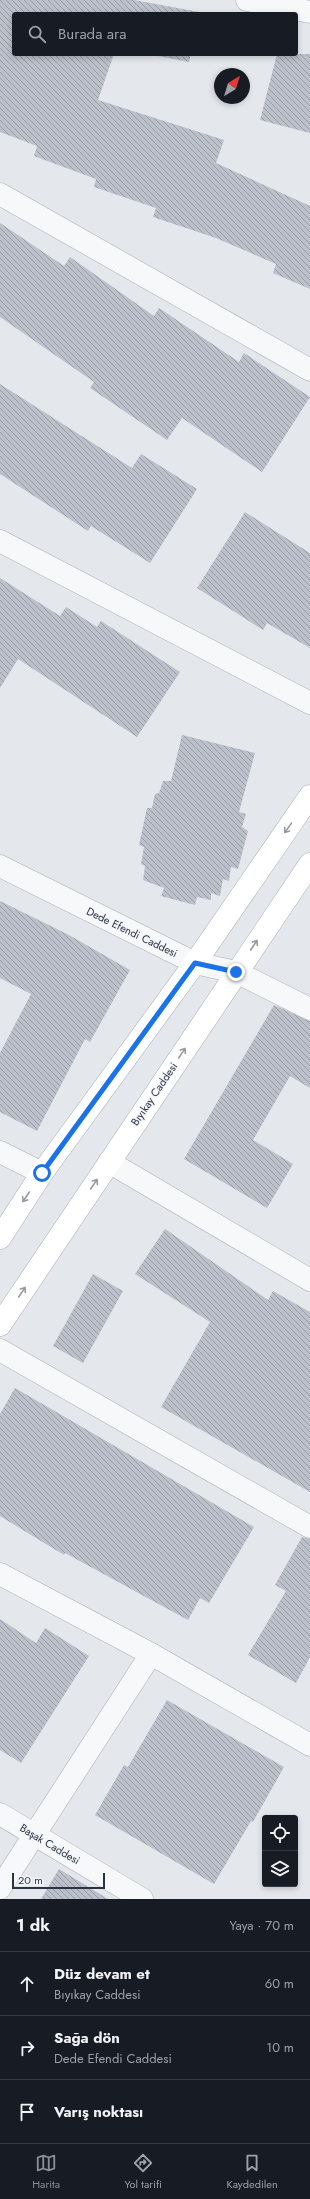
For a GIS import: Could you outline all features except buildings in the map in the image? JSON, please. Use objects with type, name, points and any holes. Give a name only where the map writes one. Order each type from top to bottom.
[{"type":"street","points":[[247,0],[310,12]]},
{"type":"street","points":[[0,194],[310,370]]},
{"type":"street","points":[[0,541],[310,703]]},
{"type":"street","points":[[0,1238],[42,1173],[195,963],[310,796]]},
{"type":"street","name":"Bıyıkay Caddesi","points":[[0,1325],[310,864]]},
{"type":"street","name":"Dede Efendi Caddesi","points":[[0,866],[195,963],[236,972],[310,1009]]},
{"type":"street","points":[[0,1152],[42,1173]]},
{"type":"street","points":[[109,1162],[310,1280]]},
{"type":"street","points":[[0,1350],[310,1527]]},
{"type":"street","points":[[0,1574],[151,1654],[310,1745]]},
{"type":"street","points":[[0,1888],[151,1654]]},
{"type":"street","name":"Başak Caddesi","points":[[0,1814],[142,1899]]},
{"type":"route","points":[[42,1173],[195,963],[236,972]]}]
